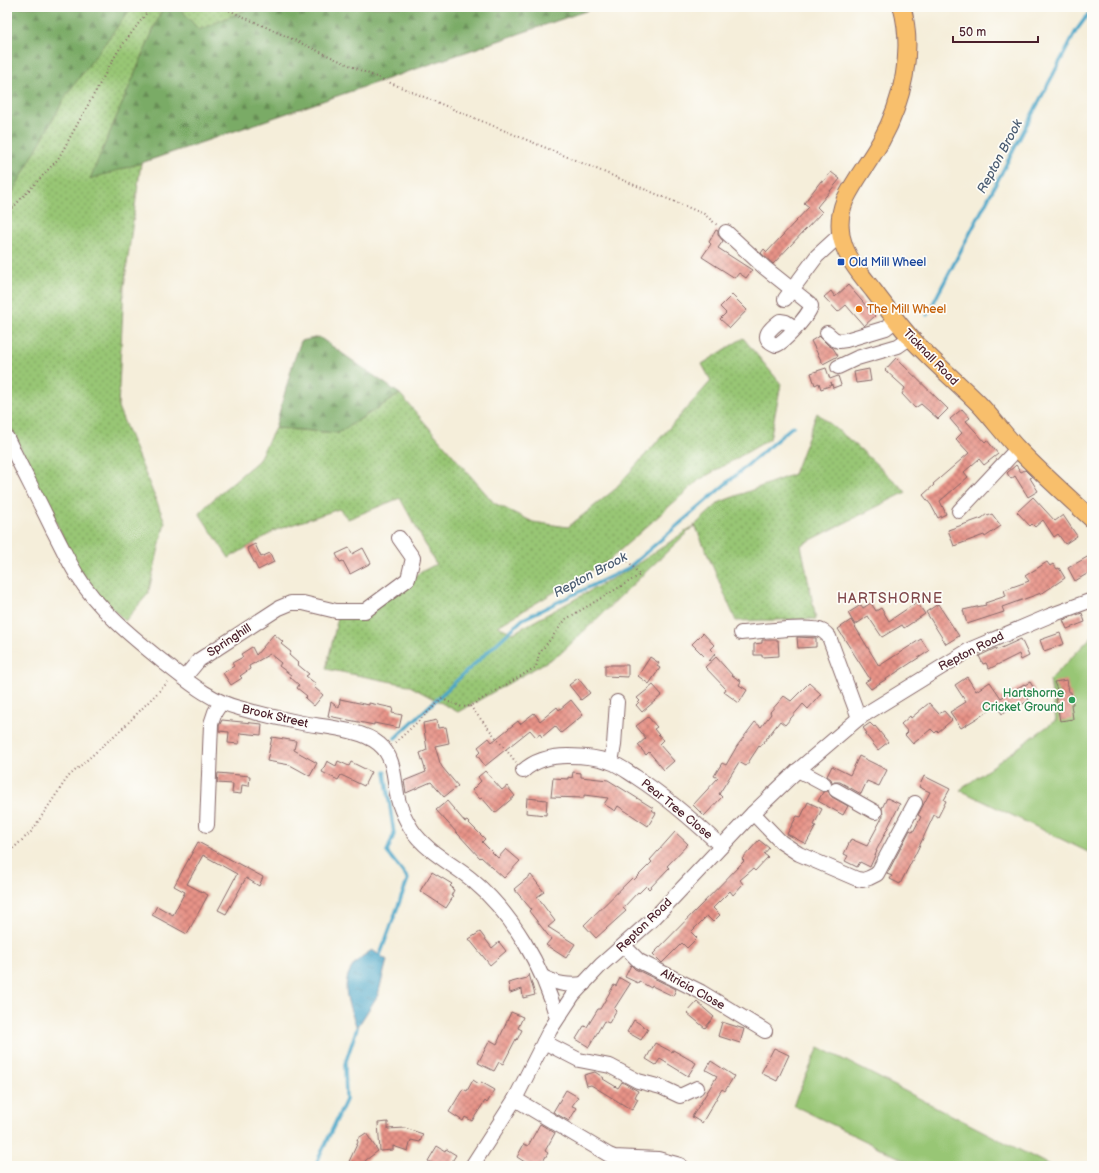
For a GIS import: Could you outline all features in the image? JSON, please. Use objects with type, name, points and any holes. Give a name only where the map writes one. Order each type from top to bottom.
[{"type":"main road","name":"Ticknall Road","points":[[902,7],[907,42],[904,73],[896,108],[882,140],[851,188],[845,201],[840,219],[840,235],[850,258],[896,320],[911,337],[980,405],[1018,448],[1092,520]]},
{"type":"street","points":[[726,232],[765,268],[789,294],[809,303],[811,306],[809,312],[795,328]]},
{"type":"street","points":[[789,294],[817,256],[840,235]]},
{"type":"street","points":[[827,333],[834,340],[846,340],[886,328],[896,320]]},
{"type":"street","points":[[872,331],[887,349]]},
{"type":"street","points":[[838,367],[857,358],[898,346],[911,337]]},
{"type":"street","name":"Brook Street","points":[[7,438],[77,576],[96,600],[122,626],[180,675],[221,703],[282,719],[352,731],[366,736],[379,744],[386,752],[392,763],[399,802],[404,816],[412,829],[418,838],[472,880],[504,911],[515,926],[543,977],[557,1018]]},
{"type":"street","points":[[959,511],[1018,448]]},
{"type":"street","name":"Springhill","points":[[180,675],[199,660],[279,608],[291,603],[303,603],[336,611],[365,611],[408,579],[413,558],[399,538]]},
{"type":"street","name":"Repton Road","points":[[472,1166],[515,1098],[557,1018],[573,995],[601,965],[655,917],[753,813],[798,770],[859,718],[971,649],[1049,616],[1092,600]]},
{"type":"street","points":[[741,633],[793,629],[816,629],[822,631],[829,637],[859,718]]},
{"type":"street","points":[[610,762],[614,745],[617,702]]},
{"type":"street","points":[[207,825],[211,724],[215,712],[221,703]]},
{"type":"street","name":"Pear Tree Close","points":[[523,771],[531,764],[560,756],[594,758],[610,762],[649,785],[667,798],[687,814],[721,846]]},
{"type":"street","points":[[798,770],[875,812]]},
{"type":"street","points":[[753,813],[790,848],[849,876],[863,880],[876,874],[915,803]]},
{"type":"street","name":"Altricia Close","points":[[624,946],[639,961],[701,992],[765,1031]]},
{"type":"street","points":[[543,977],[556,983],[572,985],[584,984]]},
{"type":"street","points":[[544,1042],[579,1060],[610,1066],[638,1081],[661,1087],[680,1096],[697,1088]]},
{"type":"street","points":[[515,1098],[609,1155],[614,1157],[667,1160],[680,1165]]},
{"type":"path","points":[[7,214],[58,159],[118,51],[151,7]]},
{"type":"path","points":[[222,7],[362,71],[704,214],[726,232]]},
{"type":"path","points":[[386,752],[442,699],[462,707],[470,706],[536,667],[539,654],[566,619],[640,575],[623,555]]},
{"type":"path","points":[[7,854],[30,832],[68,777],[180,675]]},
{"type":"path","points":[[470,706],[523,771]]},
{"type":"green space","points":[[7,7],[597,7],[141,163],[124,286],[118,407],[165,522],[148,594],[125,621],[100,596],[79,570],[7,420]]},
{"type":"green space","points":[[7,7],[132,7],[67,94],[7,202]]},
{"type":"green space","points":[[163,7],[179,7],[199,30],[245,10],[244,7],[597,7],[141,163],[90,179]]},
{"type":"green space","points":[[319,337],[400,394],[338,433],[275,428],[293,363],[301,341]]},
{"type":"green space","points":[[743,338],[781,384],[770,439],[699,480],[608,561],[498,626],[513,633],[630,569],[695,525],[560,654],[458,712],[408,685],[326,669],[338,617],[436,564],[400,498],[348,519],[339,509],[276,530],[229,558],[199,513],[221,492],[258,461],[275,428],[338,433],[400,394],[494,503],[533,522],[568,527],[613,491],[711,381],[702,364]]},
{"type":"green space","points":[[817,413],[857,446],[906,492],[801,545],[816,619],[736,621],[695,525],[720,502],[794,474]]},
{"type":"green space","points":[[1091,637],[1092,854],[960,790],[1056,720],[1050,680]]},
{"type":"green space","points":[[819,1047],[1051,1166],[916,1166],[793,1105]]},
{"type":"water","points":[[372,950],[387,960],[378,995],[357,1028],[346,994],[347,977],[357,961]]},
{"type":"building","points":[[831,172],[840,179],[817,207],[822,212],[773,264],[761,253],[764,249],[767,252],[809,207],[804,203],[821,181],[823,182]]},
{"type":"building","points":[[716,230],[723,241],[718,248],[752,270],[746,278],[739,273],[735,278],[702,257],[711,244],[709,242]]},
{"type":"building","name":"The Mill Wheel","points":[[848,285],[875,316],[864,326],[846,305],[838,312],[824,297],[831,291],[835,297]]},
{"type":"building","points":[[732,295],[747,310],[730,328],[720,319],[726,313],[720,307]]},
{"type":"building","points":[[819,336],[833,348],[838,356],[823,364],[811,341]]},
{"type":"building","points":[[896,358],[948,409],[938,419],[921,404],[915,408],[902,394],[905,388],[885,370]]},
{"type":"building","points":[[826,368],[830,379],[838,376],[841,385],[833,388],[832,385],[821,389],[819,383],[815,385],[811,373]]},
{"type":"building","points":[[869,369],[871,381],[856,383],[854,372]]},
{"type":"building","points":[[962,409],[970,418],[966,421],[985,442],[987,440],[998,454],[984,465],[979,459],[964,472],[968,477],[940,501],[946,514],[938,518],[931,505],[923,495],[934,485],[933,484],[969,453],[956,439],[962,433],[950,419]]},
{"type":"building","points":[[1016,465],[1021,472],[1025,470],[1032,477],[1030,478],[1038,491],[1028,497],[1015,476],[1011,479],[1007,473]]},
{"type":"building","points":[[1033,497],[1055,521],[1063,515],[1077,536],[1065,544],[1058,534],[1054,537],[1043,520],[1035,527],[1032,524],[1030,526],[1017,512]]},
{"type":"building","points":[[987,514],[988,516],[992,514],[1001,526],[985,537],[984,535],[954,546],[948,530],[982,518]]},
{"type":"building","points":[[255,544],[261,557],[270,553],[274,562],[258,570],[247,548]]},
{"type":"building","points":[[349,548],[352,554],[363,548],[371,563],[350,574],[343,561],[340,562],[336,554]]},
{"type":"building","points":[[1089,556],[1092,561],[1092,571],[1075,581],[1068,568]]},
{"type":"building","points":[[1047,562],[1050,566],[1053,564],[1057,569],[1059,568],[1065,578],[1044,592],[1002,607],[1004,612],[967,624],[963,610],[986,605],[985,603],[1006,596],[1004,590],[1029,581],[1025,576]]},
{"type":"building","points":[[917,602],[925,614],[904,628],[902,625],[882,637],[868,616],[855,625],[848,613],[861,605],[863,608],[871,603],[876,611],[881,608],[889,621]]},
{"type":"building","points":[[938,604],[959,636],[946,644],[926,612]]},
{"type":"building","points":[[1082,613],[1085,622],[1067,629],[1063,620]]},
{"type":"building","points":[[851,620],[879,666],[921,639],[929,651],[871,689],[865,682],[870,679],[838,629]]},
{"type":"building","points":[[703,633],[714,645],[710,649],[715,654],[709,661],[692,644]]},
{"type":"building","points":[[1060,633],[1064,644],[1044,651],[1040,640]]},
{"type":"building","points":[[274,634],[283,642],[281,644],[291,652],[289,655],[309,674],[306,676],[316,684],[314,687],[323,695],[314,706],[305,698],[307,696],[297,688],[299,685],[290,677],[291,675],[279,666],[281,663],[270,654],[249,666],[250,669],[240,676],[242,678],[231,685],[223,673],[234,666],[232,663],[243,657],[241,654],[252,647],[256,655]]},
{"type":"building","points":[[797,637],[816,638],[816,647],[798,648]]},
{"type":"building","points":[[1021,639],[1029,656],[1021,660],[1019,654],[989,669],[986,663],[983,664],[979,656]]},
{"type":"building","points":[[762,640],[778,640],[779,656],[762,657],[762,655],[754,655],[754,644],[762,643]]},
{"type":"building","points":[[650,657],[659,663],[657,666],[660,668],[649,684],[638,676]]},
{"type":"building","points":[[716,657],[733,676],[741,681],[739,685],[747,690],[739,703],[724,692],[726,689],[705,667]]},
{"type":"building","points":[[605,665],[628,665],[628,677],[605,676]]},
{"type":"building","points":[[967,677],[976,691],[990,682],[1001,698],[1030,682],[1035,690],[1027,697],[1029,700],[1018,707],[1016,704],[1002,714],[997,706],[961,728],[950,712],[966,702],[955,685]]},
{"type":"building","points":[[578,678],[590,693],[581,700],[569,685]]},
{"type":"building","points":[[1067,680],[1073,704],[1071,704],[1073,719],[1060,721],[1056,698],[1060,697],[1054,682]]},
{"type":"building","points":[[809,683],[821,694],[808,709],[803,704],[785,725],[780,721],[760,747],[759,746],[746,766],[739,762],[719,794],[722,797],[704,816],[693,805],[718,778],[714,776],[722,763],[726,765],[737,746],[755,722],[761,727],[771,714],[770,712],[784,696],[791,701]]},
{"type":"building","points":[[653,685],[662,695],[642,712],[636,705],[640,701],[637,698]]},
{"type":"building","points":[[340,699],[393,708],[392,713],[402,715],[399,728],[374,723],[374,725],[328,716],[331,702],[339,708]]},
{"type":"building","points":[[571,700],[583,715],[561,733],[555,726],[542,737],[540,734],[536,737],[530,730],[485,766],[477,755],[481,751],[478,747],[489,738],[492,742],[518,721],[520,724],[534,713],[540,721],[557,707],[559,710]]},
{"type":"building","points":[[929,703],[939,714],[944,711],[952,720],[938,732],[937,731],[935,733],[931,729],[913,744],[905,735],[908,732],[901,724]]},
{"type":"building","points":[[648,717],[657,727],[654,729],[663,740],[659,744],[674,761],[664,770],[649,752],[646,755],[638,745],[646,738],[636,726]]},
{"type":"building","points":[[222,720],[262,724],[261,735],[240,733],[239,744],[228,743],[229,732],[219,731],[219,726]]},
{"type":"building","points":[[437,720],[438,728],[446,727],[449,743],[435,746],[440,763],[458,786],[444,797],[431,782],[406,793],[404,781],[426,772],[420,753],[427,750],[423,723]]},
{"type":"building","points":[[870,723],[874,727],[875,726],[888,742],[878,750],[865,734],[867,733],[863,728]]},
{"type":"building","points":[[272,737],[296,741],[294,750],[317,763],[310,776],[290,765],[267,761]]},
{"type":"building","points":[[859,756],[887,770],[879,786],[867,781],[861,794],[840,782],[832,782],[827,776],[832,766],[850,775]]},
{"type":"building","points":[[327,761],[336,766],[338,761],[349,766],[351,762],[371,772],[364,786],[341,775],[338,780],[322,772]]},
{"type":"building","points":[[485,771],[502,790],[507,786],[515,796],[495,813],[482,798],[480,799],[472,790],[481,781],[478,777]]},
{"type":"building","points":[[573,772],[581,773],[581,777],[608,780],[653,808],[652,810],[656,813],[648,826],[618,806],[615,811],[604,804],[608,798],[584,795],[584,798],[551,797],[553,778],[572,778]]},
{"type":"building","points":[[218,773],[250,776],[249,786],[242,785],[241,794],[232,793],[233,784],[217,783]]},
{"type":"building","points":[[924,776],[950,789],[938,817],[934,815],[900,884],[890,879],[892,876],[887,874],[910,830],[913,832],[921,817],[918,815],[930,792],[919,787]]},
{"type":"building","points":[[828,791],[832,797],[848,806],[843,815],[818,801],[823,792]]},
{"type":"building","points":[[527,798],[547,800],[546,815],[526,813]]},
{"type":"building","points":[[887,798],[900,804],[876,851],[870,867],[860,862],[857,867],[845,861],[848,856],[844,854],[851,839],[867,846],[883,816],[882,808]]},
{"type":"building","points":[[447,801],[465,822],[467,821],[485,839],[482,842],[498,858],[506,849],[520,861],[504,878],[481,857],[480,858],[436,810]]},
{"type":"building","points":[[808,802],[822,809],[814,825],[816,826],[806,844],[787,834],[797,816],[801,817]]},
{"type":"building","points":[[675,832],[688,844],[667,866],[669,868],[649,889],[646,886],[639,893],[638,892],[623,908],[626,911],[596,938],[584,925],[632,878],[634,880],[652,862],[650,860]]},
{"type":"building","points":[[759,840],[769,848],[764,854],[768,857],[755,871],[753,869],[740,880],[743,884],[733,895],[730,891],[713,908],[720,915],[713,922],[707,916],[691,932],[697,938],[687,948],[682,943],[662,963],[653,954],[744,861],[742,859]]},
{"type":"building","points":[[198,842],[263,877],[259,886],[246,878],[226,914],[218,910],[237,874],[203,855],[187,884],[208,895],[187,934],[152,915],[157,906],[173,915],[185,892],[174,886]]},
{"type":"building","points":[[432,872],[452,884],[450,886],[454,890],[451,896],[453,897],[446,908],[420,891]]},
{"type":"building","points":[[531,875],[544,892],[537,897],[555,921],[548,927],[575,944],[566,958],[546,945],[551,939],[529,911],[531,909],[514,889]]},
{"type":"building","points":[[480,932],[492,948],[499,942],[506,951],[490,965],[469,939]]},
{"type":"building","points":[[631,965],[635,969],[676,989],[673,996],[652,986],[651,988],[639,981],[638,983],[625,977]]},
{"type":"building","points":[[529,974],[535,995],[523,998],[522,989],[510,993],[508,983],[527,978]]},
{"type":"building","points":[[620,978],[630,984],[614,1009],[616,1011],[609,1023],[604,1021],[589,1047],[576,1039],[584,1026],[587,1027],[598,1009],[600,1009],[614,985],[616,986]]},
{"type":"building","points":[[697,1002],[714,1017],[705,1028],[687,1013]]},
{"type":"building","points":[[511,1012],[523,1017],[518,1028],[522,1030],[503,1064],[499,1062],[494,1071],[478,1063],[490,1040],[497,1044]]},
{"type":"building","points":[[634,1020],[648,1029],[641,1040],[627,1032]]},
{"type":"building","points":[[722,1022],[744,1029],[740,1043],[718,1036]]},
{"type":"building","points":[[655,1043],[672,1052],[673,1050],[696,1063],[688,1076],[660,1059],[656,1065],[646,1059]]},
{"type":"building","points":[[774,1048],[789,1055],[777,1081],[761,1073]]},
{"type":"building","points":[[711,1061],[734,1076],[725,1091],[722,1089],[702,1123],[692,1117],[717,1076],[706,1070]]},
{"type":"building","points":[[595,1072],[618,1088],[622,1082],[638,1091],[635,1097],[638,1099],[632,1110],[591,1085],[587,1086],[584,1075]]},
{"type":"building","points":[[473,1080],[479,1084],[481,1082],[495,1090],[487,1103],[485,1101],[472,1121],[465,1117],[463,1121],[449,1112],[463,1089],[467,1091]]},
{"type":"building","points":[[566,1090],[578,1097],[572,1106],[577,1108],[569,1121],[553,1112]]},
{"type":"building","points":[[388,1122],[388,1129],[405,1128],[423,1134],[420,1142],[411,1140],[408,1151],[393,1146],[393,1150],[380,1151],[378,1123]]},
{"type":"building","points":[[540,1124],[555,1133],[545,1151],[548,1153],[540,1166],[531,1166],[517,1157],[524,1144],[528,1146]]},
{"type":"building","points":[[366,1133],[378,1151],[366,1160],[362,1166],[347,1166],[358,1142],[357,1139]]},
{"type":"building","points":[[437,1146],[456,1155],[449,1166],[436,1166],[428,1161]]},
{"type":"waterway","name":"Repton Brook","points":[[927,315],[1076,31],[1092,9]]},
{"type":"waterway","name":"Repton Brook","points":[[395,738],[523,619],[628,568],[793,426]]},
{"type":"waterway","name":"Repton Brook","points":[[380,955],[408,879],[387,852],[394,834],[385,772]]},
{"type":"waterway","name":"Repton Brook","points":[[315,1166],[346,1100],[345,1064],[357,1028]]},
{"type":"place","name":"Old Mill Wheel","points":[[841,262]]},
{"type":"place","name":"The Mill Wheel","points":[[859,309]]},
{"type":"place","name":"Hartshorne Cricket Ground","points":[[1072,700]]},
{"type":"district","name":"HARTSHORNE","points":[[890,598]]}]
